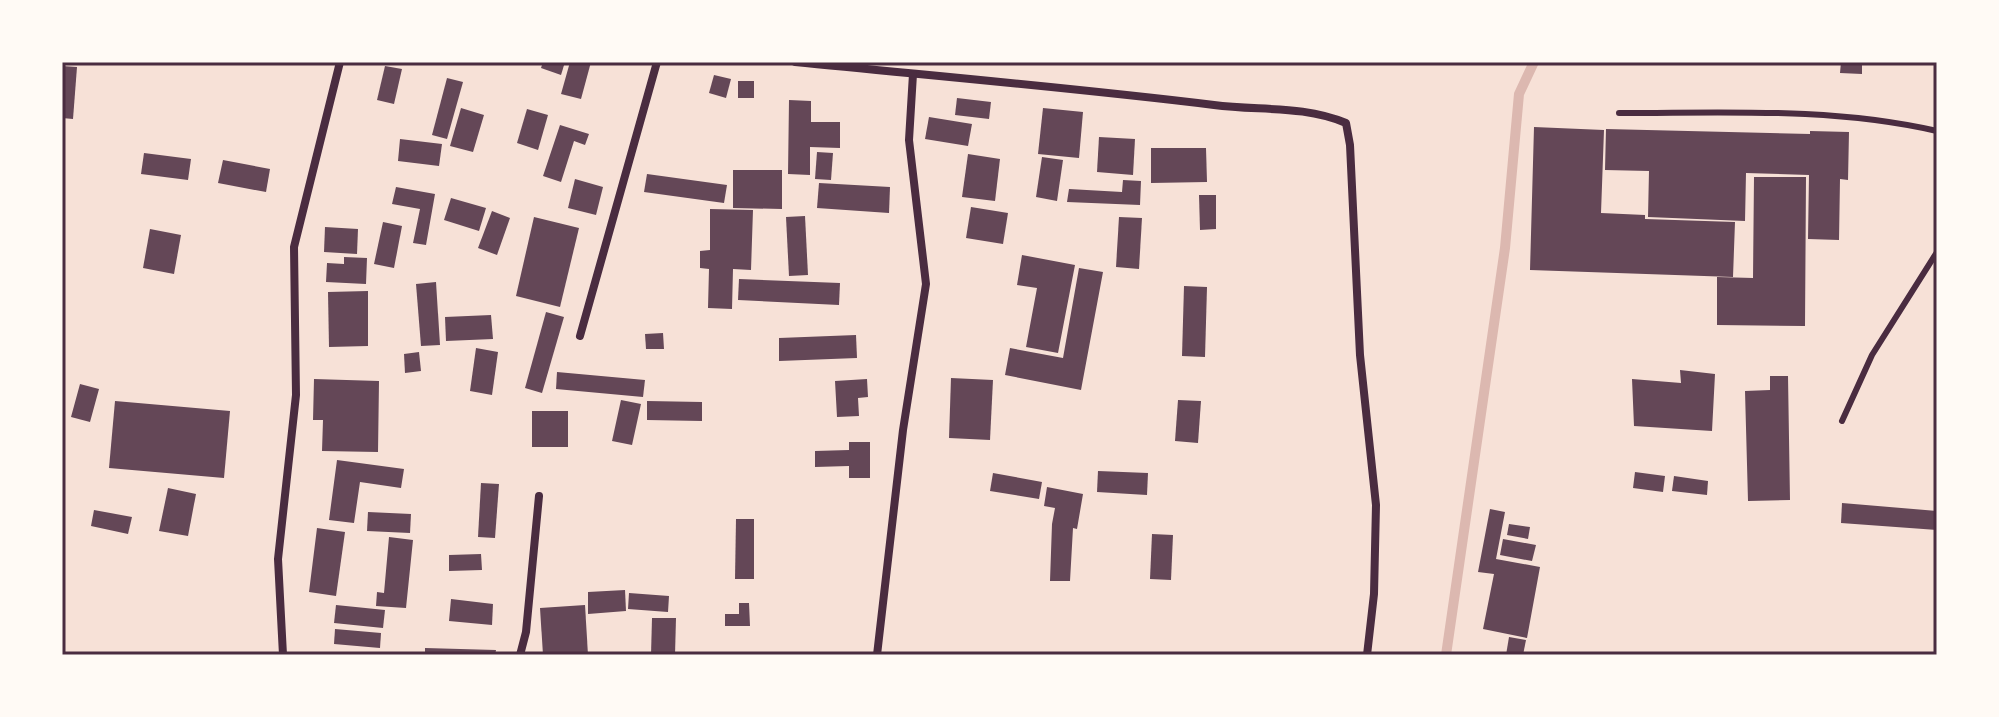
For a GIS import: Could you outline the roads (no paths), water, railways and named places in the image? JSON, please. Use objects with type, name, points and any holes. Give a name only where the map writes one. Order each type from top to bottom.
[{"type":"street","points":[[283,655],[278,559],[296,395],[294,247],[340,62]]},
{"type":"street","points":[[580,336],[657,62]]},
{"type":"street","points":[[795,62],[1101,91],[1223,106],[1320,112],[1346,123],[1350,145],[1360,355],[1376,505],[1374,594],[1367,655]]},
{"type":"street","points":[[877,655],[903,430],[926,284],[909,140],[913,74]]},
{"type":"street","points":[[520,655],[526,632],[539,496]]},
{"type":"lane","points":[[1619,113],[1827,113],[1889,120],[1937,131]]},
{"type":"lane","points":[[1842,421],[1872,355],[1937,252]]},
{"type":"waterway","points":[[1446,655],[1505,248],[1519,94],[1534,62]]}]
